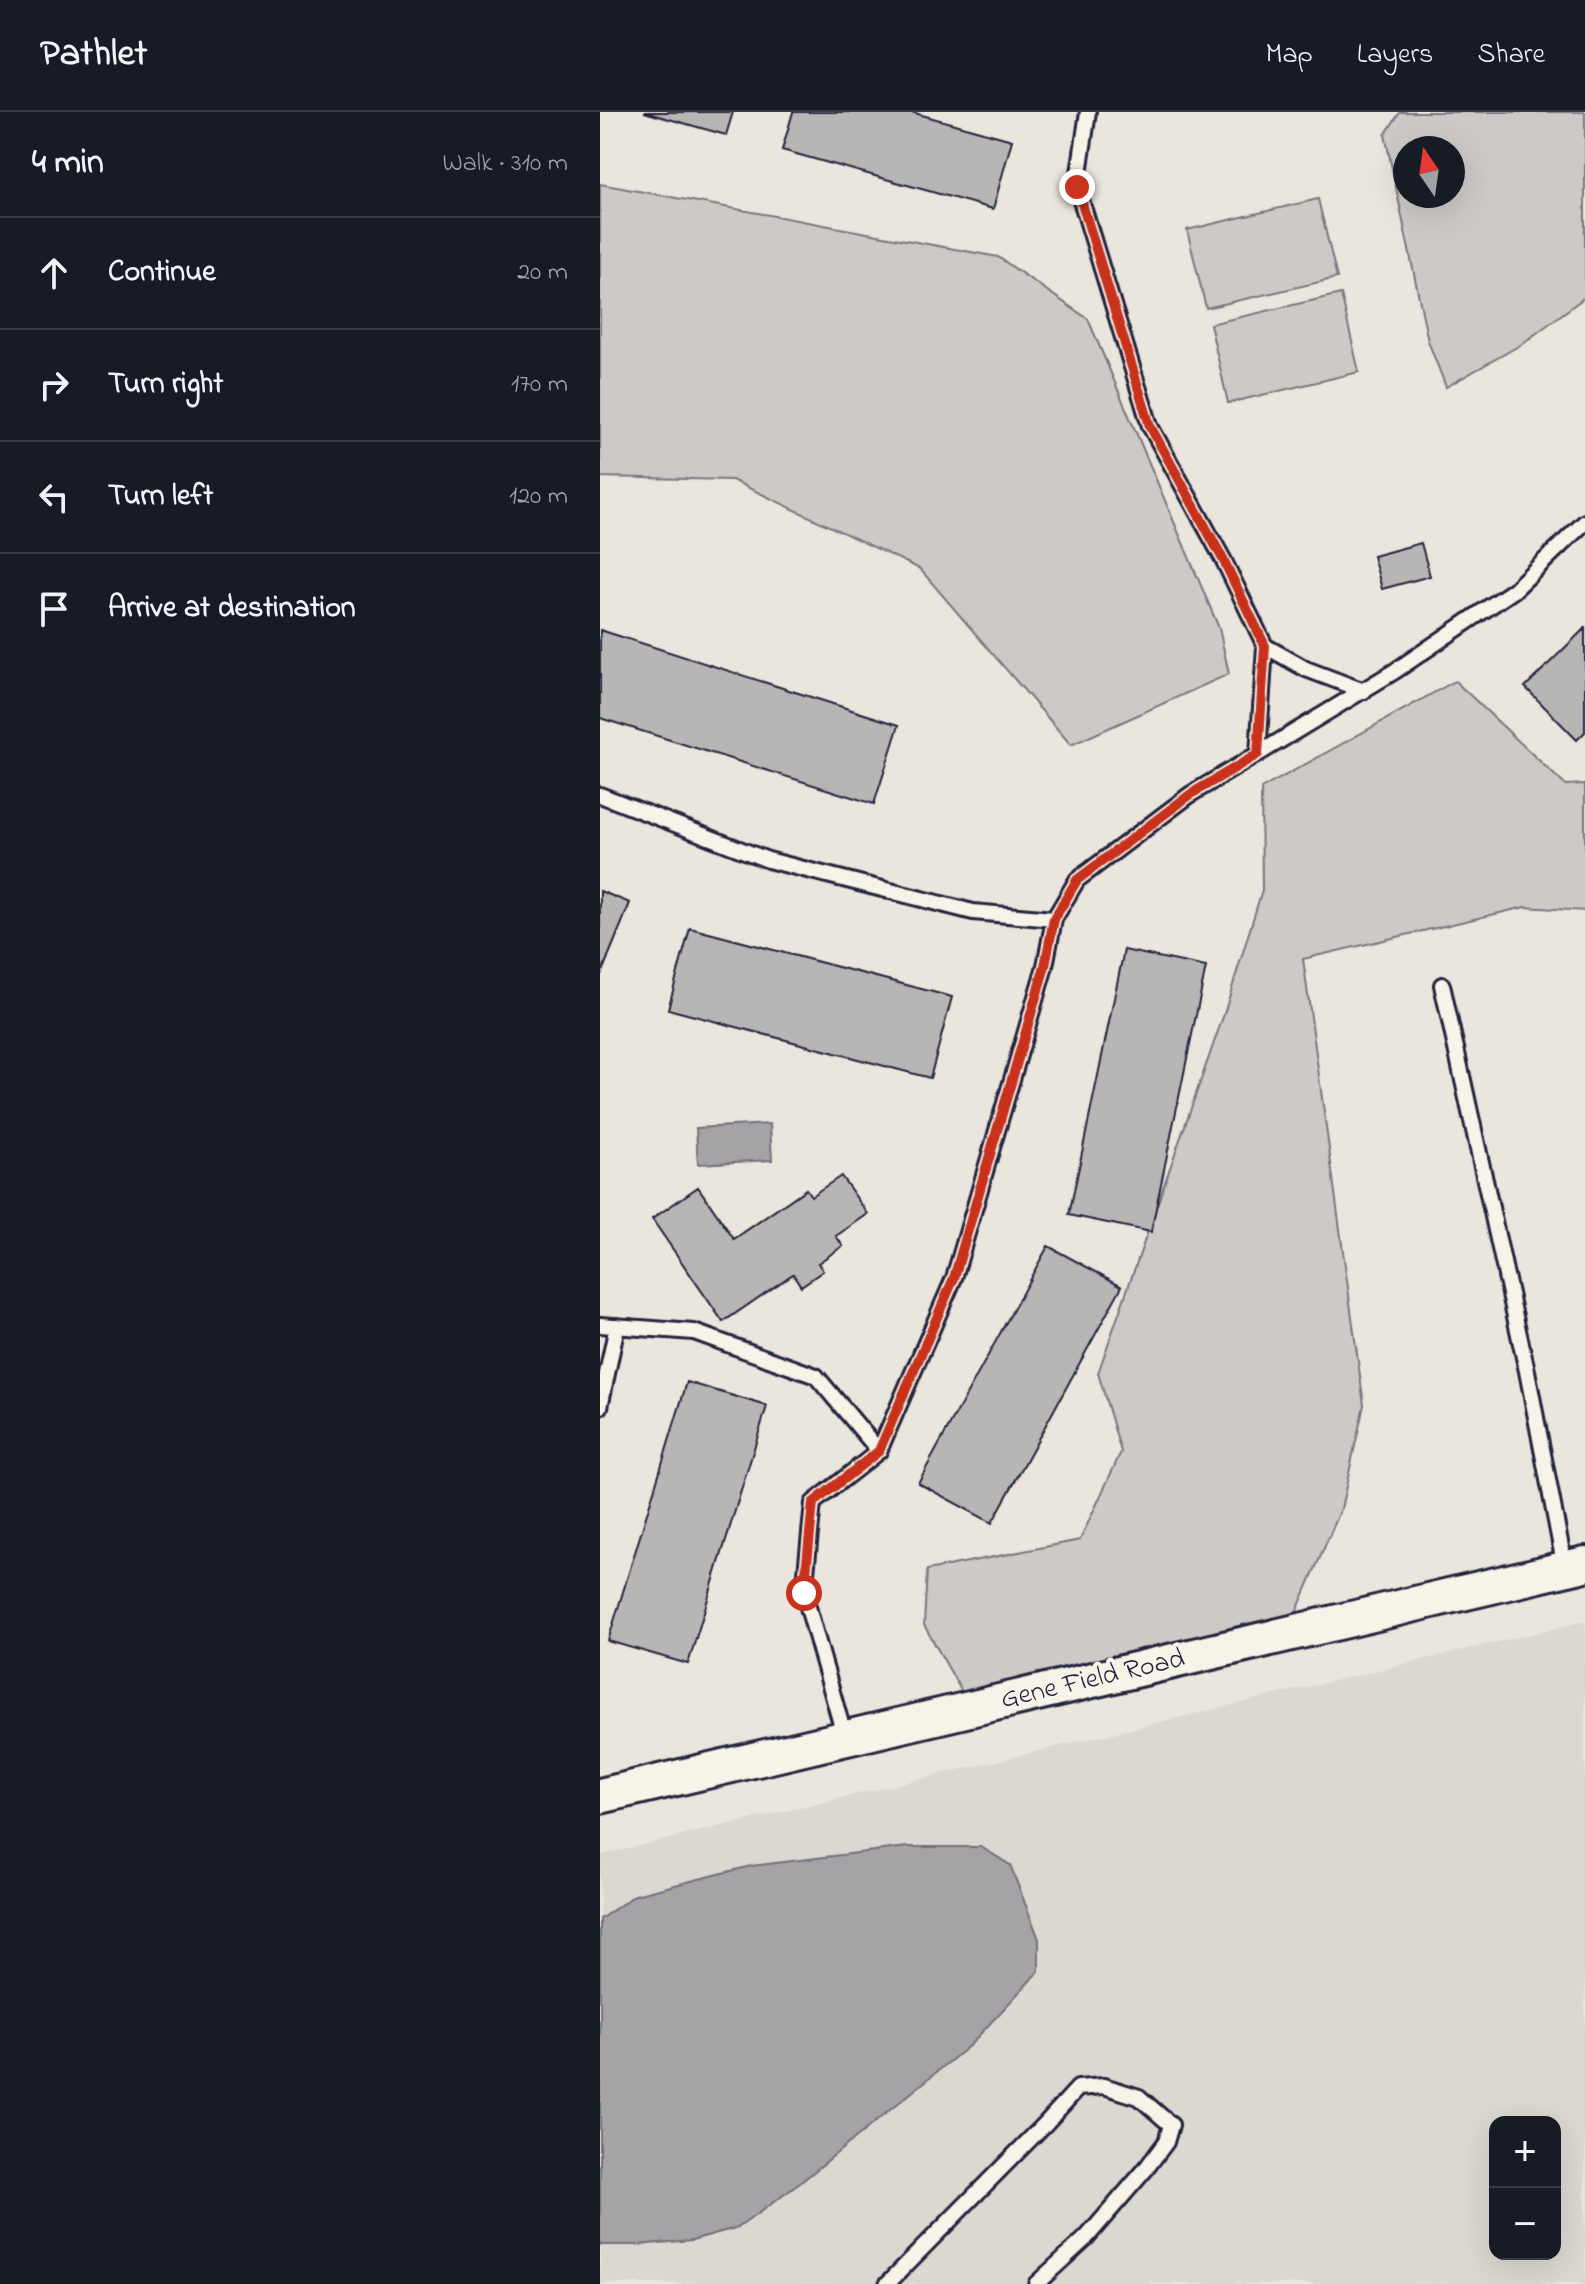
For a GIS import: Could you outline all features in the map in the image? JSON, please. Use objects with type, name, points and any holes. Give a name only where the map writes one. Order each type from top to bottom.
[{"type":"street","name":"Gene Field Road","points":[[600,1796],[1575,1566]]},
{"type":"lane","points":[[1088,112],[1077,187],[1150,426],[1223,559],[1265,646],[1258,754]]},
{"type":"lane","points":[[845,1739],[804,1593],[813,1503],[879,1451],[954,1278],[1045,966],[1054,919],[1077,880],[1191,794],[1364,691],[1514,590],[1585,522]]},
{"type":"lane","points":[[1265,646],[1306,669],[1364,691]]},
{"type":"lane","points":[[600,795],[768,860],[973,912],[1054,919]]},
{"type":"lane","points":[[1442,985],[1527,1371],[1575,1566]]},
{"type":"lane","points":[[600,1325],[694,1332],[816,1376],[879,1451]]},
{"type":"lane","points":[[600,1407],[617,1326]]},
{"type":"lane","points":[[887,2284],[1078,2088],[1104,2086],[1139,2097],[1171,2125],[1166,2142],[1086,2238],[1036,2284]]},
{"type":"shaded area","points":[[1400,112],[1585,112],[1585,297],[1522,344],[1446,387],[1428,341],[1400,208],[1465,208],[1465,136],[1393,136],[1393,173],[1385,135]]},
{"type":"shaded area","points":[[600,184],[998,257],[1088,319],[1219,628],[1229,674],[1071,745],[920,569],[732,480],[600,477]]},
{"type":"shaded area","points":[[1318,199],[1337,278],[1206,308],[1187,230]]},
{"type":"shaded area","points":[[1341,294],[1359,372],[1228,403],[1210,324]]},
{"type":"shaded area","points":[[1455,681],[1565,785],[1585,784],[1585,911],[1525,907],[1303,959],[1364,1405],[1341,1509],[1296,1613],[962,1692],[924,1625],[927,1570],[1080,1540],[1121,1452],[1098,1373],[1224,1014],[1262,890],[1261,789]]},
{"type":"shaded area","points":[[770,1124],[772,1160],[698,1164],[696,1128]]},
{"type":"shaded area","points":[[1585,1621],[1585,2284],[600,2284],[600,1855]]},
{"type":"shaded area","points":[[907,1847],[981,1847],[1010,1865],[1039,1939],[1039,1971],[970,2045],[800,2183],[739,2227],[692,2240],[600,2245],[600,1919],[635,1895],[751,1866]]},
{"type":"building","points":[[644,112],[733,112],[726,135]]},
{"type":"building","points":[[793,112],[911,112],[1012,140],[993,209],[782,150]]},
{"type":"building","points":[[1421,543],[1430,576],[1382,589],[1373,556]]},
{"type":"building","points":[[1585,628],[1585,732],[1577,740],[1525,687]]},
{"type":"building","points":[[600,630],[899,725],[874,804],[600,718]]},
{"type":"building","points":[[600,891],[630,903],[600,977]]},
{"type":"building","points":[[690,928],[952,997],[930,1078],[668,1009]]},
{"type":"building","points":[[1124,950],[1206,967],[1151,1232],[1069,1215]]},
{"type":"building","points":[[841,1176],[868,1214],[836,1236],[843,1246],[818,1263],[823,1271],[801,1286],[793,1274],[723,1322],[652,1219],[698,1187],[734,1239],[806,1189],[811,1196]]},
{"type":"building","points":[[1048,1246],[1122,1286],[992,1523],[918,1483]]},
{"type":"building","points":[[687,1382],[767,1406],[688,1664],[608,1641]]},
{"type":"route","points":[[804,1593],[813,1503],[879,1451],[954,1278],[1045,966],[1054,919],[1077,880],[1095,864],[1191,794],[1258,754],[1265,646],[1223,559],[1150,426],[1077,187]]}]
